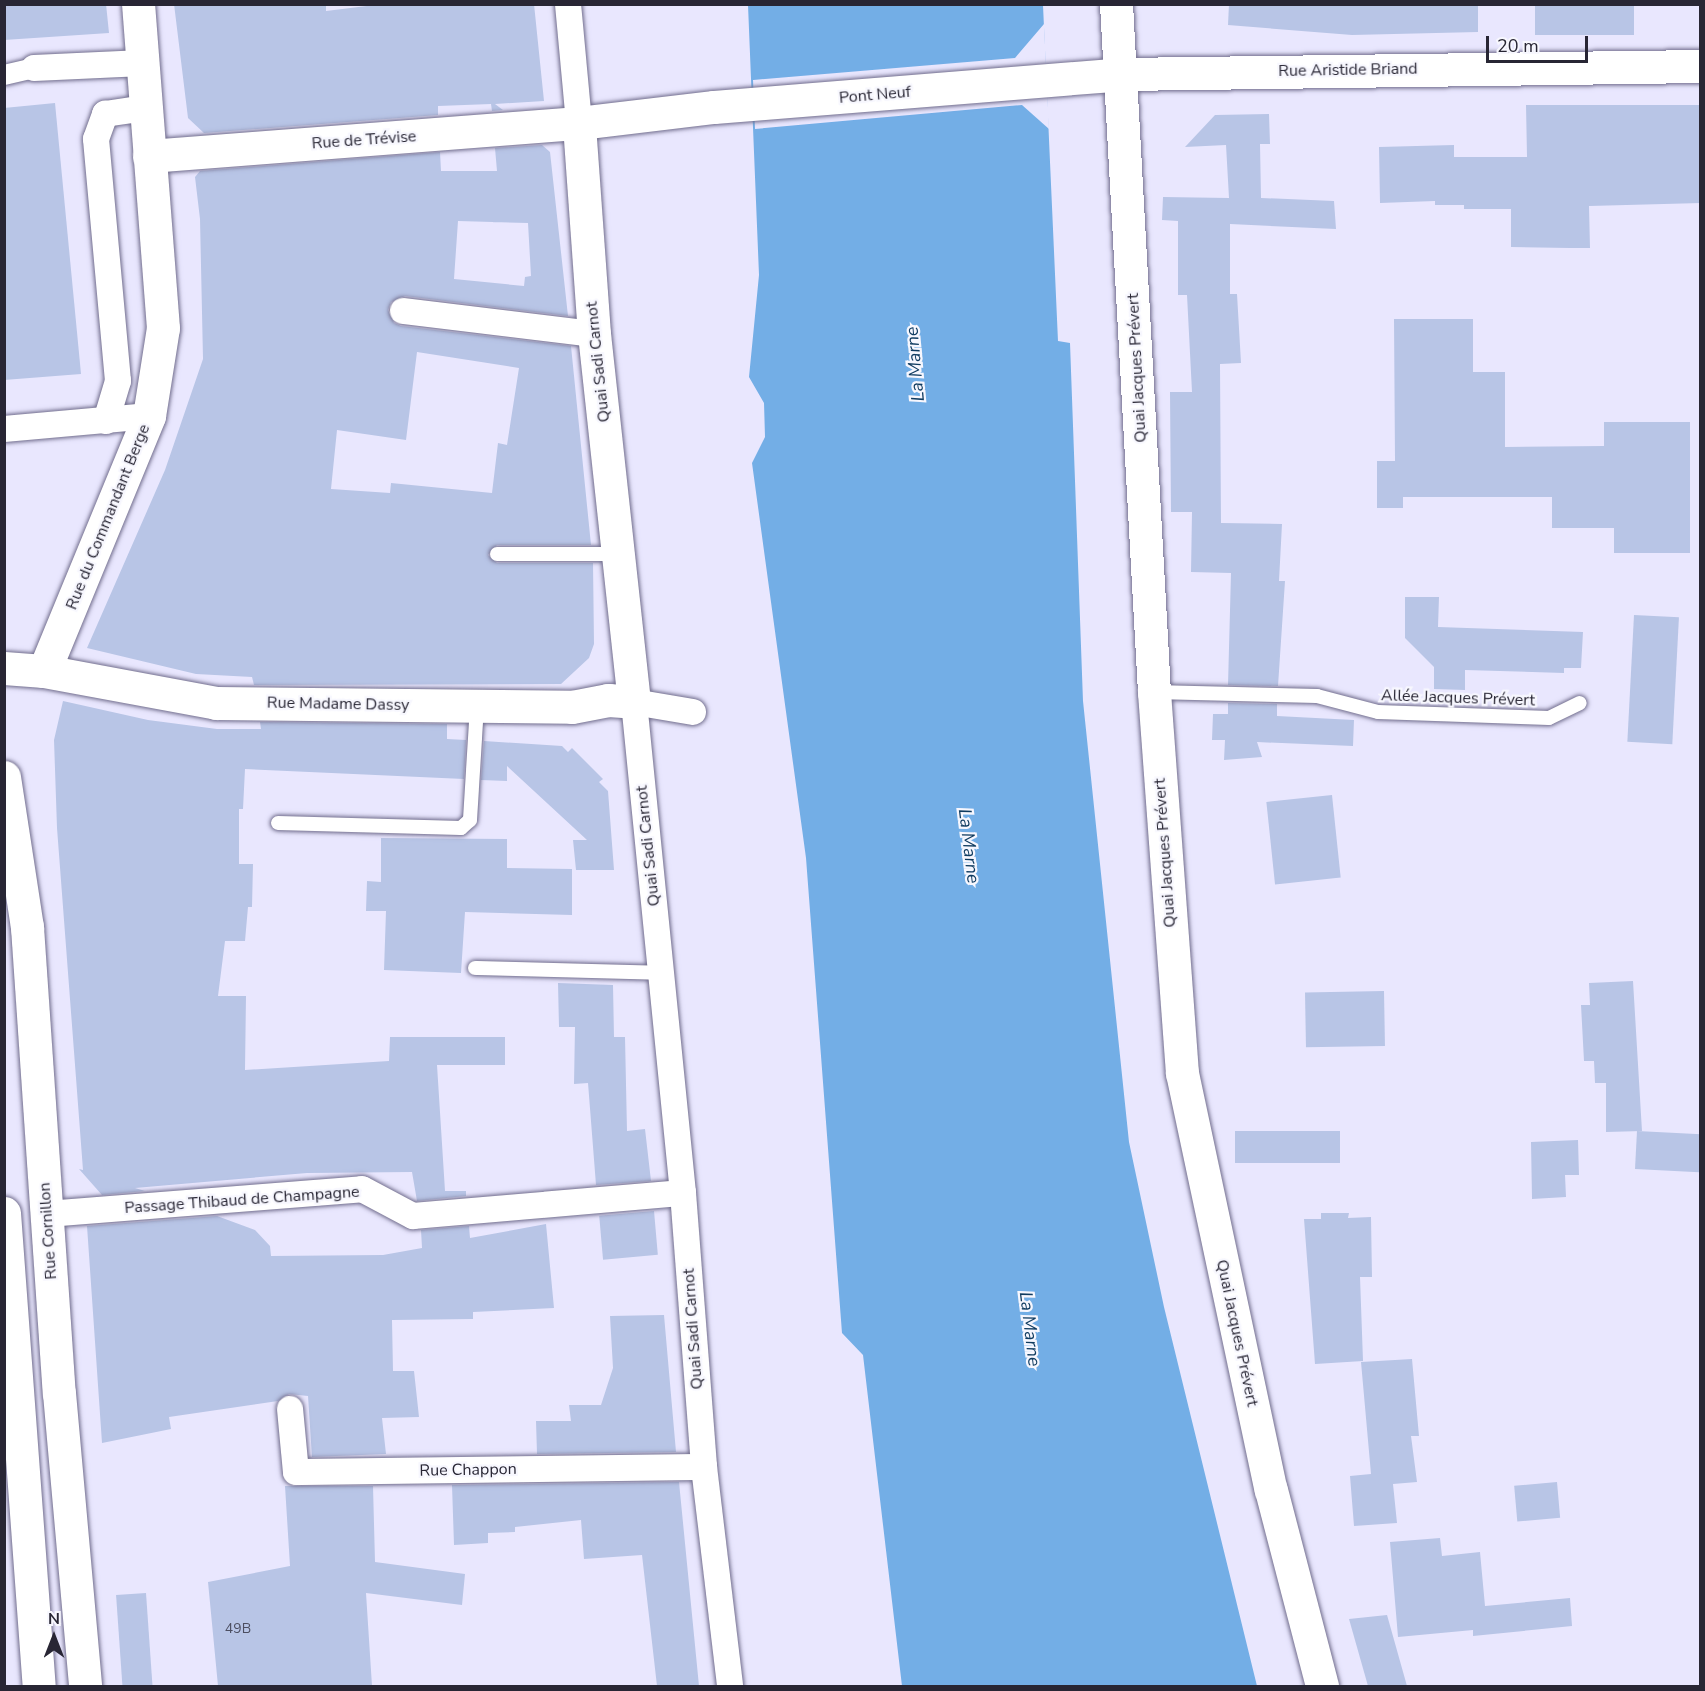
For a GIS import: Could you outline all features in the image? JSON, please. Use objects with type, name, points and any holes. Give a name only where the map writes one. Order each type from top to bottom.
[{"type":"main road","name":"Rue du Commandant Berge","points":[[44,671],[149,416],[163,328],[138,4]]},
{"type":"main road","name":"Quai Jacques Prévert","points":[[1116,4],[1122,74],[1154,692],[1182,1073],[1271,1490],[1323,1686]]},
{"type":"main road","name":"Rue Aristide Briand","points":[[996,85],[1122,74],[1701,66]]},
{"type":"main road","name":"Pont Neuf","points":[[690,110],[996,85]]},
{"type":"main road","name":"Rue de Trévise","points":[[149,156],[579,123],[690,110]]},
{"type":"main road","name":"Quai Sadi Carnot","points":[[579,123],[594,334],[634,702]]},
{"type":"main road","name":"Rue Madame Dassy","points":[[4,668],[44,671],[216,703],[477,706],[634,702]]},
{"type":"main road","name":"Rue Cornillon","points":[[4,777],[27,927],[47,1214],[85,1686]]},
{"type":"main road","points":[[4,1213],[36,1683]]},
{"type":"street","name":"Quai Sadi Carnot","points":[[568,4],[579,123]]},
{"type":"street","points":[[4,75],[34,69],[142,63]]},
{"type":"street","points":[[106,422],[118,381],[96,139],[105,114],[146,108]]},
{"type":"street","points":[[403,311],[594,334]]},
{"type":"street","points":[[4,429],[106,422],[149,416]]},
{"type":"street","points":[[634,702],[693,712]]},
{"type":"street","name":"Quai Sadi Carnot","points":[[634,702],[683,1193],[704,1467],[730,1686]]},
{"type":"street","name":"Passage Thibaud de Champagne","points":[[47,1214],[362,1189],[413,1216],[683,1193]]},
{"type":"street","name":"Rue Chappon","points":[[290,1409],[296,1472],[704,1467]]},
{"type":"lane","points":[[498,554],[618,554]]},
{"type":"lane","name":"Allée Jacques Prévert","points":[[1154,692],[1317,696],[1378,712],[1549,718],[1580,703]]},
{"type":"lane","points":[[278,823],[461,828],[470,820],[477,706]]},
{"type":"lane","points":[[475,968],[661,974]]},
{"type":"water","name":"La Marne","points":[[748,5],[1043,5],[1058,341],[1070,343],[1083,701],[1129,1142],[1164,1307],[1257,1686],[902,1686],[863,1355],[842,1333],[806,858],[752,463],[765,437],[764,403],[749,377],[759,275]]},
{"type":"pier","points":[[1044,24],[1049,129],[1022,105],[755,129],[753,80],[1015,58]]},
{"type":"building","points":[[4,4],[106,4],[109,33],[4,40]]},
{"type":"building","points":[[174,4],[326,4],[326,11],[383,4],[534,4],[544,101],[495,104],[503,110],[492,111],[491,104],[438,106],[438,115],[204,133],[188,118]]},
{"type":"building","points":[[1229,4],[1478,4],[1478,32],[1352,35],[1228,25]]},
{"type":"building","points":[[1535,4],[1634,4],[1634,35],[1535,35]]},
{"type":"building","points":[[55,103],[81,374],[4,380],[4,108]]},
{"type":"building","points":[[1526,105],[1701,105],[1701,203],[1589,206],[1590,248],[1570,248],[1511,247],[1511,209],[1464,209],[1464,205],[1435,205],[1435,201],[1380,203],[1379,147],[1454,145],[1454,157],[1527,157]]},
{"type":"building","points":[[1269,114],[1270,144],[1260,144],[1261,198],[1334,201],[1336,229],[1230,224],[1230,294],[1237,294],[1241,363],[1220,364],[1221,523],[1282,524],[1279,581],[1285,581],[1278,686],[1228,685],[1231,573],[1191,572],[1192,512],[1171,512],[1170,392],[1192,392],[1187,295],[1178,295],[1178,221],[1162,220],[1163,197],[1229,198],[1226,145],[1185,147],[1215,115]]},
{"type":"building","points":[[542,145],[550,152],[568,316],[405,296],[391,302],[388,310],[394,323],[401,326],[571,346],[591,545],[497,545],[488,555],[497,563],[593,563],[594,644],[589,658],[561,684],[254,685],[252,677],[196,674],[87,648],[165,470],[203,359],[200,219],[195,177],[200,171],[440,152],[441,171],[497,171],[495,148]],"holes":[[[458,221],[528,223],[531,276],[525,277],[524,286],[454,279]],[[417,352],[519,368],[507,445],[498,443],[492,493],[391,483],[390,493],[331,489],[337,430],[406,440]]]},
{"type":"building","points":[[1394,319],[1473,319],[1473,372],[1505,372],[1505,447],[1604,446],[1604,422],[1690,422],[1690,553],[1614,553],[1614,528],[1552,528],[1552,497],[1403,497],[1403,508],[1377,508],[1377,461],[1395,461]]},
{"type":"building","points":[[1405,597],[1439,597],[1438,627],[1583,632],[1581,668],[1564,668],[1564,673],[1465,670],[1465,690],[1434,689],[1434,667],[1405,638]]},
{"type":"building","points":[[1634,615],[1679,617],[1672,744],[1627,742]]},
{"type":"building","points":[[63,701],[148,720],[217,729],[261,729],[260,722],[447,724],[447,739],[466,740],[464,779],[245,769],[243,809],[239,809],[239,864],[253,864],[252,907],[248,907],[245,941],[225,941],[218,996],[246,996],[245,1070],[389,1061],[390,1037],[505,1037],[505,1065],[437,1065],[445,1191],[466,1191],[466,1196],[417,1201],[412,1172],[307,1173],[135,1188],[145,1191],[102,1195],[79,1169],[83,1170],[57,828],[54,740]]},
{"type":"building","points":[[1228,703],[1277,704],[1277,716],[1354,720],[1353,746],[1257,742],[1262,757],[1224,760],[1225,740],[1212,740],[1213,714],[1228,714]]},
{"type":"building","points":[[484,741],[562,746],[568,752],[572,748],[603,779],[599,782],[608,791],[614,870],[576,870],[573,840],[587,840],[507,766],[507,781],[481,780]]},
{"type":"building","points":[[1332,795],[1341,878],[1275,884],[1266,802]]},
{"type":"building","points":[[381,838],[507,839],[507,868],[572,869],[572,915],[465,912],[461,973],[384,970],[386,911],[366,911],[367,881],[381,882]]},
{"type":"building","points":[[1633,981],[1642,1131],[1606,1132],[1606,1083],[1595,1083],[1594,1061],[1584,1061],[1581,1005],[1590,1005],[1589,983]]},
{"type":"building","points":[[558,983],[613,985],[614,1037],[625,1037],[627,1131],[645,1129],[651,1181],[596,1185],[588,1083],[574,1084],[575,1027],[559,1027]]},
{"type":"building","points":[[1384,991],[1385,1046],[1306,1047],[1305,992]]},
{"type":"building","points":[[1235,1131],[1340,1131],[1340,1163],[1235,1163]]},
{"type":"building","points":[[1637,1131],[1700,1134],[1699,1172],[1635,1169]]},
{"type":"building","points":[[1578,1140],[1579,1175],[1565,1175],[1566,1197],[1532,1199],[1531,1142]]},
{"type":"building","points":[[654,1211],[658,1255],[603,1260],[599,1216]]},
{"type":"building","points":[[1321,1213],[1349,1213],[1348,1218],[1371,1217],[1372,1277],[1360,1277],[1363,1361],[1315,1364],[1304,1219],[1321,1219]]},
{"type":"building","points":[[217,1216],[255,1230],[270,1246],[271,1256],[383,1255],[422,1248],[421,1230],[469,1226],[470,1238],[546,1224],[554,1308],[473,1312],[473,1319],[392,1320],[393,1371],[414,1371],[419,1417],[382,1418],[386,1454],[312,1457],[308,1396],[289,1394],[278,1401],[169,1417],[171,1429],[102,1443],[87,1226]]},
{"type":"building","points":[[664,1315],[676,1452],[537,1454],[536,1421],[571,1421],[569,1405],[601,1405],[613,1368],[610,1316]]},
{"type":"building","points":[[1412,1359],[1419,1436],[1411,1436],[1417,1482],[1393,1484],[1397,1523],[1354,1526],[1350,1476],[1371,1474],[1361,1362]]},
{"type":"building","points":[[679,1482],[699,1686],[657,1686],[642,1555],[584,1559],[581,1520],[515,1527],[515,1532],[488,1533],[488,1543],[454,1545],[452,1485]]},
{"type":"building","points":[[1557,1482],[1560,1518],[1517,1522],[1514,1486]]},
{"type":"building","points":[[285,1486],[373,1486],[375,1562],[465,1574],[462,1605],[366,1593],[372,1686],[218,1686],[208,1582],[290,1566]]},
{"type":"building","points":[[1440,1538],[1442,1556],[1480,1552],[1485,1606],[1570,1598],[1572,1626],[1473,1636],[1473,1630],[1398,1637],[1390,1542]]},
{"type":"building","points":[[146,1593],[152,1686],[122,1686],[116,1595]]},
{"type":"building","points":[[1387,1615],[1407,1686],[1368,1686],[1349,1619]]}]
